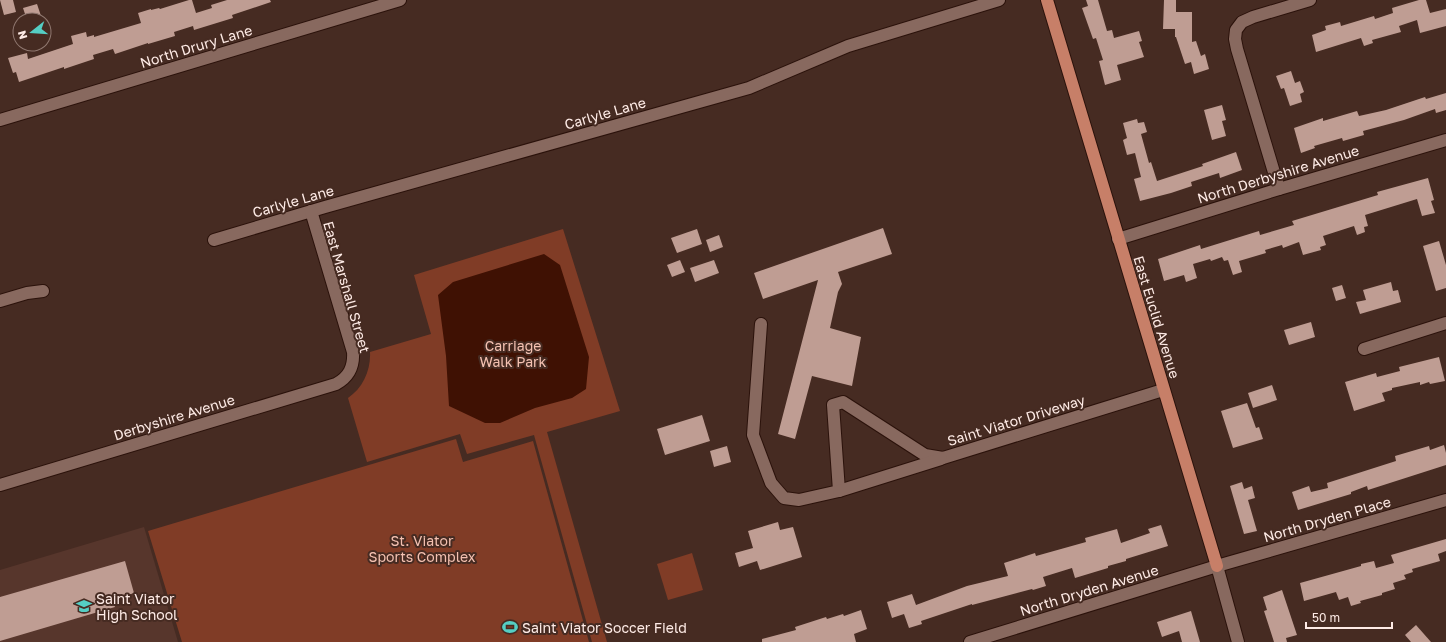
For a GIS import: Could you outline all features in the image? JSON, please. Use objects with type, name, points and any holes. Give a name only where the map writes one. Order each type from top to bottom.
[{"type":"main road","name":"East Euclid Avenue","points":[[1047,0],[1217,566]]},
{"type":"street","name":"North Drury Lane","points":[[0,120],[400,0]]},
{"type":"street","name":"Carlyle Lane","points":[[214,240],[311,211],[750,88],[848,46],[999,0]]},
{"type":"street","points":[[1279,189],[1237,49],[1235,39],[1236,30],[1242,22],[1253,17],[1310,0]]},
{"type":"street","name":"North Derbyshire Avenue","points":[[1118,238],[1446,140]]},
{"type":"street","name":"East Marshall Street","points":[[311,211],[353,352],[354,360],[351,370]]},
{"type":"street","points":[[0,301],[27,293],[43,291]]},
{"type":"street","points":[[1364,349],[1446,323]]},
{"type":"street","points":[[760,324],[753,436],[771,483],[784,498],[799,500],[839,491],[944,458]]},
{"type":"street","name":"Derbyshire Avenue","points":[[0,485],[336,384],[344,380],[351,370]]},
{"type":"street","name":"Saint Viator Driveway","points":[[839,491],[833,405],[842,402],[925,455],[944,458],[1163,390]]},
{"type":"street","name":"North Dryden Place","points":[[1217,566],[1446,500]]},
{"type":"street","name":"North Dryden Avenue","points":[[970,642],[1217,566]]},
{"type":"street","name":"East Euclid Avenue","points":[[1217,566],[1238,642]]},
{"type":"shaded area","points":[[544,254],[560,265],[589,357],[586,389],[572,398],[535,408],[500,423],[485,423],[449,406],[446,356],[438,295],[453,282]]},
{"type":"shaded area","name":"Saint Viator High School","points":[[144,527],[178,642],[0,642],[0,570]]},
{"type":"green space","name":"Carriage Walk Park","points":[[563,229],[620,411],[547,432],[607,642],[592,642],[534,435],[467,454],[460,434],[367,462],[348,398],[358,389],[365,378],[369,365],[370,352],[431,334],[414,275]]},
{"type":"green space","name":"St. Viator Sports Complex","points":[[456,439],[463,462],[533,441],[589,642],[182,642],[148,531]]},
{"type":"green space","points":[[692,553],[703,590],[668,600],[657,564]]},
{"type":"building","points":[[0,0],[13,0],[16,12],[4,15]]},
{"type":"building","points":[[189,0],[192,0],[196,13],[212,8],[211,5],[227,0],[270,0],[271,2],[232,15],[233,18],[194,30],[193,26],[174,32],[175,36],[115,54],[113,49],[93,55],[94,59],[19,82],[16,72],[13,73],[8,58],[27,53],[28,59],[52,52],[73,44],[71,36],[86,32],[87,37],[94,35],[94,37],[141,23],[138,13],[151,9],[160,9]]},
{"type":"building","points":[[1086,0],[1098,0],[1107,31],[1112,30],[1114,38],[1139,31],[1142,41],[1139,42],[1144,57],[1117,65],[1121,80],[1105,85],[1099,61],[1103,60],[1096,38],[1093,39],[1082,8],[1088,6]]},
{"type":"building","points":[[1164,0],[1176,0],[1176,12],[1192,12],[1192,42],[1196,41],[1201,56],[1205,54],[1209,69],[1194,74],[1191,62],[1185,64],[1175,37],[1175,29],[1163,29]]},
{"type":"building","points":[[1419,0],[1426,0],[1430,13],[1446,9],[1446,26],[1420,33],[1417,20],[1399,26],[1401,32],[1372,40],[1373,43],[1364,46],[1361,38],[1316,52],[1312,35],[1326,30],[1325,26],[1340,22],[1341,26],[1374,16],[1375,19],[1393,13],[1392,8]]},
{"type":"building","points":[[37,4],[40,12],[24,12],[23,8]]},
{"type":"building","points":[[1291,71],[1295,83],[1300,81],[1304,92],[1300,94],[1302,102],[1290,106],[1284,88],[1281,89],[1276,76]]},
{"type":"building","points":[[1446,93],[1446,110],[1436,113],[1435,109],[1404,120],[1363,131],[1364,135],[1343,141],[1342,138],[1314,146],[1315,148],[1301,153],[1294,128],[1323,118],[1323,121],[1357,111],[1359,116],[1386,110],[1425,97],[1426,99]]},
{"type":"building","points":[[1222,105],[1226,120],[1222,121],[1226,136],[1212,140],[1204,110]]},
{"type":"building","points":[[1137,119],[1138,123],[1144,122],[1147,132],[1141,134],[1149,163],[1151,162],[1157,181],[1203,166],[1202,164],[1236,152],[1242,170],[1220,178],[1219,173],[1191,182],[1192,186],[1140,201],[1134,179],[1141,177],[1135,153],[1127,155],[1123,140],[1127,138],[1123,123]]},
{"type":"building","points":[[1428,178],[1434,200],[1431,201],[1435,213],[1422,216],[1417,199],[1365,215],[1368,226],[1364,227],[1365,232],[1357,235],[1354,226],[1323,236],[1326,245],[1320,247],[1321,250],[1303,255],[1299,242],[1283,248],[1282,245],[1265,250],[1266,253],[1239,261],[1242,272],[1233,275],[1228,260],[1224,261],[1222,257],[1211,261],[1210,259],[1193,264],[1197,278],[1186,282],[1184,275],[1164,281],[1158,259],[1200,245],[1201,249],[1259,231],[1260,235],[1294,225],[1292,221],[1378,195],[1377,192]]},
{"type":"building","points":[[883,228],[892,254],[838,272],[842,284],[838,292],[830,328],[861,337],[852,386],[812,376],[795,439],[778,434],[818,280],[763,299],[754,273]]},
{"type":"building","points":[[697,229],[702,244],[677,253],[671,238]]},
{"type":"building","points":[[719,235],[723,247],[710,252],[706,240]]},
{"type":"building","points":[[1439,241],[1446,265],[1446,288],[1436,291],[1423,246]]},
{"type":"building","points":[[680,260],[685,272],[672,277],[667,265]]},
{"type":"building","points":[[714,260],[719,273],[695,282],[690,268]]},
{"type":"building","points":[[1391,282],[1393,291],[1398,290],[1401,302],[1360,314],[1356,302],[1366,300],[1363,290]]},
{"type":"building","points":[[1342,285],[1346,298],[1336,301],[1332,288]]},
{"type":"building","points":[[1311,322],[1315,337],[1289,345],[1284,330]]},
{"type":"building","points":[[1439,357],[1445,381],[1430,384],[1429,382],[1420,385],[1420,382],[1392,388],[1392,390],[1382,393],[1385,401],[1354,411],[1345,382],[1376,373],[1377,377],[1400,371],[1399,367]]},
{"type":"building","points":[[1272,385],[1277,400],[1253,408],[1248,393]]},
{"type":"building","points":[[1247,403],[1256,428],[1259,427],[1263,439],[1233,448],[1221,411]]},
{"type":"building","points":[[702,415],[710,441],[665,455],[657,429]]},
{"type":"building","points":[[1444,445],[1446,465],[1368,490],[1367,486],[1351,492],[1351,494],[1298,510],[1292,492],[1309,486],[1311,492],[1328,488],[1327,483],[1396,461],[1395,456],[1429,446],[1430,450]]},
{"type":"building","points":[[727,446],[731,462],[714,467],[710,451]]},
{"type":"building","points":[[1242,482],[1244,489],[1252,486],[1255,498],[1248,500],[1257,531],[1244,534],[1230,486]]},
{"type":"building","points":[[778,522],[780,530],[793,527],[802,557],[760,570],[757,561],[739,567],[735,553],[753,548],[748,531]]},
{"type":"building","points":[[1161,525],[1168,546],[1126,559],[1126,561],[1108,566],[1108,568],[1075,578],[1072,568],[1043,577],[1046,586],[972,604],[921,621],[922,624],[909,628],[904,614],[892,618],[887,602],[912,594],[916,605],[967,586],[1008,576],[1004,563],[1035,553],[1036,556],[1086,542],[1085,538],[1117,529],[1121,543],[1150,533],[1148,529]]},
{"type":"building","points":[[1446,539],[1446,551],[1438,554],[1440,561],[1412,569],[1413,572],[1404,575],[1406,579],[1393,583],[1395,589],[1382,593],[1382,595],[1360,601],[1361,603],[1351,606],[1348,597],[1339,600],[1336,592],[1304,601],[1300,583],[1374,561],[1376,568],[1394,563],[1391,555]]},
{"type":"building","points":[[125,561],[134,593],[122,597],[123,601],[114,604],[115,607],[0,641],[0,597]]},
{"type":"building","points":[[1282,590],[1297,635],[1286,638],[1287,642],[1274,642],[1264,611],[1267,610],[1263,597]]},
{"type":"building","points":[[861,610],[867,629],[854,634],[856,642],[762,642],[762,639],[796,630],[795,627],[826,617],[827,619],[843,614],[844,616]]},
{"type":"building","points":[[1191,611],[1200,642],[1182,642],[1179,631],[1162,637],[1157,622]]},
{"type":"building","points":[[1416,625],[1431,642],[1411,642],[1405,635]]},
{"type":"place","name":"Saint Viator High School","points":[[84,606]]},
{"type":"place","name":"Saint Viator Soccer Field","points":[[510,627]]}]
